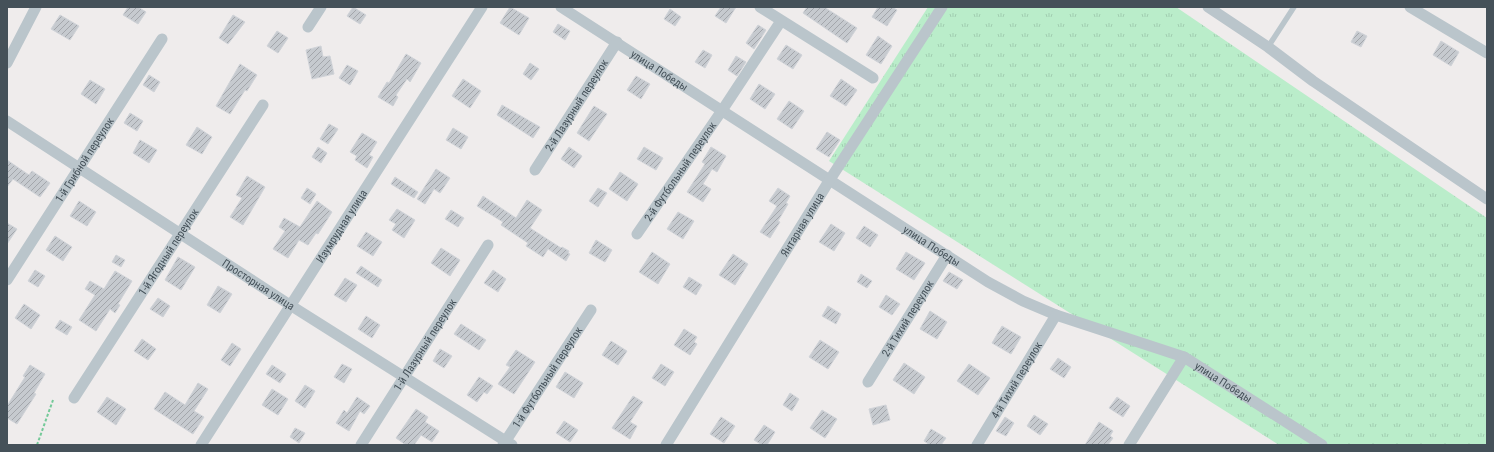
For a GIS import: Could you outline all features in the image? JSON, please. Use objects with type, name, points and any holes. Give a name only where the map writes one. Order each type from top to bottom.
[{"type":"street","points":[[7,64],[36,7]]},
{"type":"street","points":[[308,27],[321,7]]},
{"type":"street","name":"Изумрудная улица","points":[[201,445],[482,7]]},
{"type":"street","name":"улица Победы","points":[[561,7],[723,109],[830,181],[988,282],[1023,301],[1056,315],[1184,357],[1322,445]]},
{"type":"street","points":[[760,7],[873,78]]},
{"type":"street","name":"Янтарная улица","points":[[666,445],[830,181],[942,7]]},
{"type":"street","points":[[1208,7],[1268,47],[1312,81],[1487,199]]},
{"type":"street","points":[[1410,7],[1487,53]]},
{"type":"street","name":"2-й Футбольный переулок","points":[[637,234],[723,109],[781,21]]},
{"type":"street","name":"1-й Грибной переулок","points":[[7,280],[162,39]]},
{"type":"street","name":"2-й Лазурный переулок","points":[[535,170],[617,42]]},
{"type":"street","name":"1-й Ягодный переулок","points":[[74,398],[263,105]]},
{"type":"street","name":"Просторная улица","points":[[7,121],[78,169],[507,444]]},
{"type":"street","name":"1-й Лазурный переулок","points":[[361,445],[488,245]]},
{"type":"street","name":"2-й Тихий переулок","points":[[868,382],[947,255]]},
{"type":"street","name":"1-й Футбольный переулок","points":[[507,444],[591,310]]},
{"type":"street","name":"4-й Тихий переулок","points":[[977,445],[1056,315]]},
{"type":"street","points":[[1129,445],[1184,357]]},
{"type":"lane","points":[[1268,47],[1294,7]]},
{"type":"path","points":[[37,445],[53,400]]},
{"type":"green space","points":[[928,7],[1176,7],[1487,218],[1487,445],[1279,445],[829,161]]},
{"type":"building","points":[[128,7],[138,7],[146,12],[138,24],[123,15]]},
{"type":"building","points":[[353,7],[366,15],[360,24],[347,16]]},
{"type":"building","points":[[510,7],[529,18],[519,35],[500,23]]},
{"type":"building","points":[[721,7],[736,7],[726,23],[715,16]]},
{"type":"building","points":[[807,7],[824,7],[857,28],[847,43],[803,13]]},
{"type":"building","points":[[878,7],[892,7],[897,10],[887,26],[872,17]]},
{"type":"building","points":[[670,9],[681,17],[675,26],[664,19]]},
{"type":"building","points":[[60,15],[79,26],[70,40],[51,29]]},
{"type":"building","points":[[233,15],[245,22],[228,44],[219,38]]},
{"type":"building","points":[[558,24],[570,31],[565,40],[553,32]]},
{"type":"building","points":[[758,25],[766,30],[754,49],[746,43]]},
{"type":"building","points":[[277,31],[288,38],[278,53],[267,46]]},
{"type":"building","points":[[1357,31],[1367,36],[1361,47],[1351,42]]},
{"type":"building","points":[[878,36],[892,46],[881,64],[866,55]]},
{"type":"building","points":[[1441,41],[1459,52],[1451,66],[1433,55]]},
{"type":"building","points":[[786,45],[802,55],[793,69],[777,59]]},
{"type":"building","points":[[321,46],[323,57],[330,56],[334,74],[312,79],[306,50]]},
{"type":"building","points":[[703,50],[712,55],[705,68],[695,62]]},
{"type":"building","points":[[406,54],[421,63],[410,82],[407,79],[396,95],[398,97],[393,106],[378,97],[387,82],[389,83]]},
{"type":"building","points":[[736,56],[746,62],[737,76],[728,70]]},
{"type":"building","points":[[530,63],[539,69],[531,80],[523,74]]},
{"type":"building","points":[[240,64],[257,75],[247,91],[245,90],[230,114],[216,106]]},
{"type":"building","points":[[347,65],[358,71],[350,85],[339,78]]},
{"type":"building","points":[[149,75],[160,82],[154,92],[143,85]]},
{"type":"building","points":[[636,76],[650,84],[641,99],[627,90]]},
{"type":"building","points":[[463,79],[481,91],[470,108],[452,96]]},
{"type":"building","points":[[841,79],[857,90],[846,106],[830,96]]},
{"type":"building","points":[[90,80],[105,89],[96,104],[81,94]]},
{"type":"building","points":[[759,84],[775,94],[765,109],[750,99]]},
{"type":"building","points":[[789,101],[804,111],[792,129],[777,119]]},
{"type":"building","points":[[502,105],[540,127],[533,138],[497,115]]},
{"type":"building","points":[[594,106],[607,114],[589,141],[577,133]]},
{"type":"building","points":[[130,113],[143,121],[137,131],[124,123]]},
{"type":"building","points":[[329,124],[338,129],[328,144],[320,139]]},
{"type":"building","points":[[197,127],[212,137],[202,154],[186,145]]},
{"type":"building","points":[[453,128],[468,137],[461,149],[446,140]]},
{"type":"building","points":[[827,132],[840,140],[829,157],[816,149]]},
{"type":"building","points":[[362,133],[377,142],[369,155],[373,157],[367,168],[355,160],[357,156],[350,152]]},
{"type":"building","points":[[140,140],[157,150],[149,163],[133,153]]},
{"type":"building","points":[[318,147],[327,153],[321,163],[312,157]]},
{"type":"building","points":[[569,147],[582,156],[574,168],[561,159]]},
{"type":"building","points":[[644,147],[663,158],[656,170],[637,159]]},
{"type":"building","points":[[711,147],[726,156],[717,172],[712,169],[703,184],[711,189],[703,202],[687,192],[705,164],[702,162]]},
{"type":"building","points":[[7,160],[29,175],[32,171],[50,183],[40,197],[13,179],[7,187]]},
{"type":"building","points":[[436,169],[450,178],[440,193],[434,189],[425,204],[417,199]]},
{"type":"building","points":[[620,172],[638,184],[627,201],[609,189]]},
{"type":"building","points":[[247,176],[265,187],[243,225],[230,217],[242,198],[236,195]]},
{"type":"building","points":[[395,177],[418,192],[414,198],[391,184]]},
{"type":"building","points":[[307,188],[316,194],[310,204],[301,198]]},
{"type":"building","points":[[598,188],[607,193],[598,207],[589,201]]},
{"type":"building","points":[[778,188],[790,196],[786,203],[788,204],[778,221],[780,222],[770,238],[760,232],[777,206],[769,201]]},
{"type":"building","points":[[483,196],[516,218],[527,200],[542,210],[530,228],[561,248],[562,247],[569,251],[568,253],[570,254],[566,261],[548,249],[543,257],[526,246],[528,243],[501,225],[503,222],[477,206]]},
{"type":"building","points":[[79,201],[96,212],[87,226],[70,216]]},
{"type":"building","points":[[317,201],[332,212],[318,234],[316,233],[308,245],[299,240],[288,258],[273,249],[285,231],[279,227],[284,218],[300,227]]},
{"type":"building","points":[[397,209],[415,220],[404,238],[392,230],[396,224],[389,220]]},
{"type":"building","points":[[451,210],[464,218],[458,227],[445,219]]},
{"type":"building","points":[[678,212],[694,221],[683,239],[667,229]]},
{"type":"building","points":[[7,223],[17,229],[7,244]]},
{"type":"building","points":[[831,224],[845,233],[834,251],[819,242]]},
{"type":"building","points":[[864,226],[878,235],[870,247],[856,238]]},
{"type":"building","points":[[366,232],[382,242],[373,256],[357,246]]},
{"type":"building","points":[[55,236],[72,247],[63,261],[46,250]]},
{"type":"building","points":[[596,240],[612,250],[605,262],[589,253]]},
{"type":"building","points":[[441,248],[460,260],[450,276],[431,263]]},
{"type":"building","points":[[652,252],[670,264],[658,284],[639,272]]},
{"type":"building","points":[[906,252],[925,263],[914,280],[896,269]]},
{"type":"building","points":[[733,254],[748,264],[735,285],[719,275]]},
{"type":"building","points":[[116,255],[125,260],[121,267],[112,262]]},
{"type":"building","points":[[178,257],[195,267],[181,290],[165,280]]},
{"type":"building","points":[[361,266],[382,280],[378,287],[356,273]]},
{"type":"building","points":[[35,270],[45,276],[38,287],[28,281]]},
{"type":"building","points":[[493,270],[506,279],[498,292],[484,283]]},
{"type":"building","points":[[115,271],[132,281],[118,304],[120,305],[115,313],[110,309],[96,331],[79,320],[95,295],[85,289],[90,281],[104,289]]},
{"type":"building","points":[[949,272],[963,280],[957,289],[943,281]]},
{"type":"building","points":[[861,274],[872,281],[867,288],[857,282]]},
{"type":"building","points":[[689,277],[702,285],[696,295],[683,287]]},
{"type":"building","points":[[345,278],[357,285],[346,302],[334,295]]},
{"type":"building","points":[[218,286],[232,294],[220,313],[207,305]]},
{"type":"building","points":[[886,295],[900,304],[892,315],[879,307]]},
{"type":"building","points":[[158,298],[170,306],[163,317],[150,309]]},
{"type":"building","points":[[24,304],[40,315],[31,329],[15,318]]},
{"type":"building","points":[[828,306],[841,314],[836,324],[822,316]]},
{"type":"building","points":[[930,311],[947,322],[937,339],[920,329]]},
{"type":"building","points":[[366,316],[380,325],[372,338],[358,329]]},
{"type":"building","points":[[60,320],[72,327],[67,335],[55,328]]},
{"type":"building","points":[[461,324],[486,340],[479,350],[454,334]]},
{"type":"building","points":[[1002,326],[1021,337],[1011,354],[992,343]]},
{"type":"building","points":[[684,329],[697,337],[694,342],[697,344],[690,355],[674,345]]},
{"type":"building","points":[[142,339],[156,349],[148,360],[134,351]]},
{"type":"building","points":[[820,340],[839,352],[828,369],[809,357]]},
{"type":"building","points":[[611,341],[627,351],[618,365],[602,355]]},
{"type":"building","points":[[232,343],[241,349],[230,366],[221,360]]},
{"type":"building","points":[[440,349],[452,356],[444,368],[433,361]]},
{"type":"building","points":[[516,350],[535,362],[514,394],[498,384],[510,367],[506,365]]},
{"type":"building","points":[[1058,358],[1071,367],[1064,378],[1050,369]]},
{"type":"building","points":[[904,363],[925,377],[914,394],[893,380]]},
{"type":"building","points":[[342,364],[352,369],[344,383],[334,377]]},
{"type":"building","points":[[661,364],[674,372],[665,386],[652,378]]},
{"type":"building","points":[[969,364],[990,378],[978,395],[957,381]]},
{"type":"building","points":[[30,365],[45,374],[34,393],[36,394],[17,424],[7,418],[7,406],[25,377],[23,376]]},
{"type":"building","points":[[272,365],[286,374],[280,383],[266,374]]},
{"type":"building","points":[[565,372],[583,383],[574,398],[556,387]]},
{"type":"building","points":[[479,377],[493,386],[487,394],[484,392],[477,402],[467,395]]},
{"type":"building","points":[[198,383],[208,389],[194,411],[204,417],[193,434],[154,409],[165,392],[185,405]]},
{"type":"building","points":[[305,385],[315,391],[305,408],[295,401]]},
{"type":"building","points":[[272,389],[288,399],[278,415],[262,405]]},
{"type":"building","points":[[790,393],[799,399],[792,411],[783,405]]},
{"type":"building","points":[[633,396],[643,402],[630,422],[637,426],[630,439],[612,428]]},
{"type":"building","points":[[107,397],[126,409],[116,425],[97,412]]},
{"type":"building","points":[[357,397],[370,406],[364,414],[360,411],[349,431],[336,423],[344,410],[347,413]]},
{"type":"building","points":[[1117,397],[1130,406],[1123,417],[1109,408]]},
{"type":"building","points":[[886,405],[890,420],[873,425],[869,409]]},
{"type":"building","points":[[416,409],[428,417],[425,422],[439,431],[432,442],[421,435],[414,445],[406,445],[396,438]]},
{"type":"building","points":[[822,410],[837,419],[825,438],[810,428]]},
{"type":"building","points":[[1034,415],[1048,424],[1040,435],[1027,426]]},
{"type":"building","points":[[721,417],[735,426],[724,443],[710,434]]},
{"type":"building","points":[[1005,417],[1014,423],[1006,436],[996,431]]},
{"type":"building","points":[[564,421],[578,430],[570,442],[556,433]]},
{"type":"building","points":[[1099,422],[1113,431],[1110,436],[1113,438],[1108,445],[1085,445]]},
{"type":"building","points":[[764,425],[775,432],[767,445],[762,445],[754,440]]},
{"type":"building","points":[[295,428],[305,433],[299,443],[290,437]]},
{"type":"building","points":[[931,429],[946,438],[941,445],[930,445],[924,441]]}]
